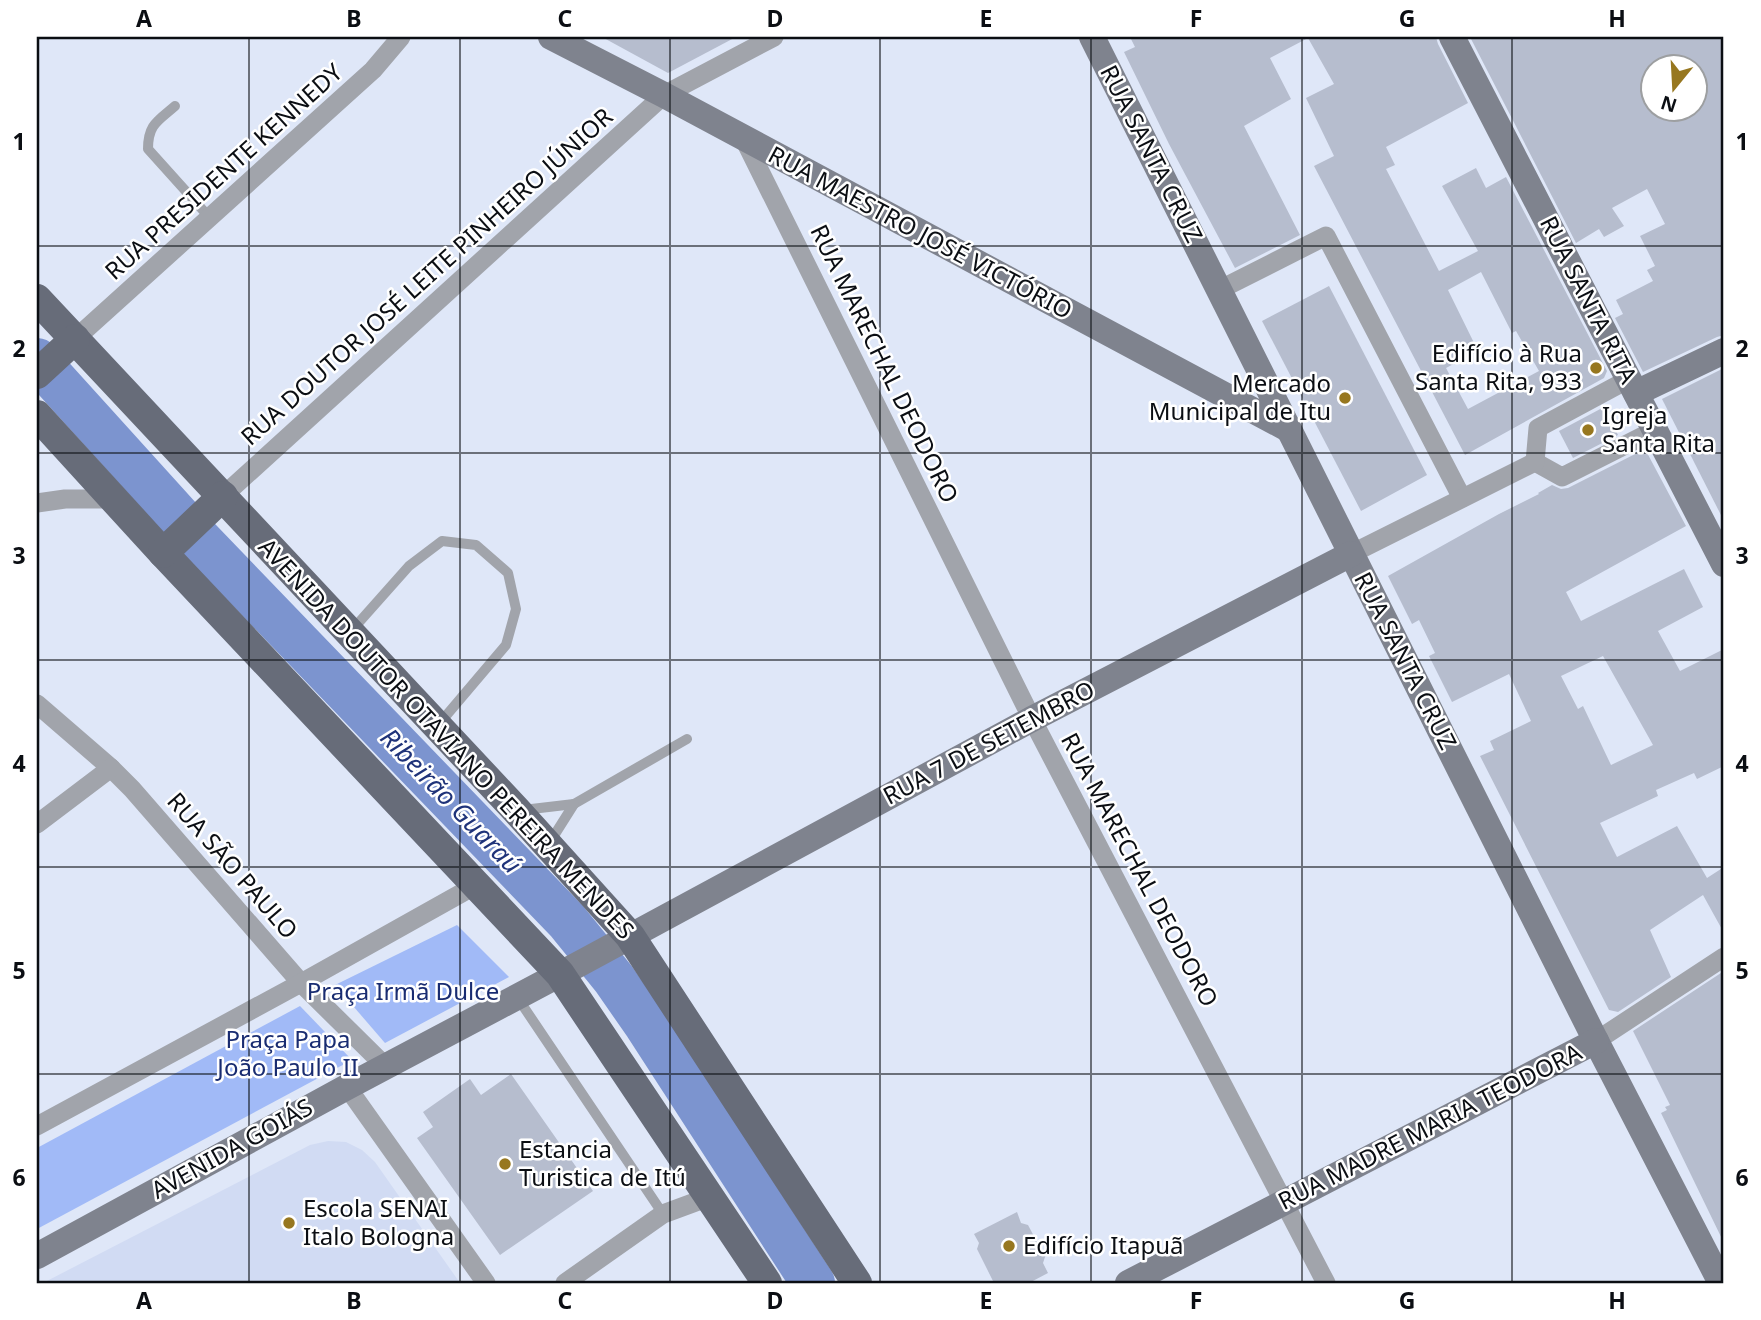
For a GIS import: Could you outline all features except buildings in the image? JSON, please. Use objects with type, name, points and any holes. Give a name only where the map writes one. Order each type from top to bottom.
[{"type":"main road","name":"AVENIDA DOUTOR OTAVIANO PEREIRA MENDES","points":[[37,299],[55,357],[349,633],[548,845],[621,941],[858,1283]]},
{"type":"main road","points":[[37,415],[113,499],[170,545],[476,885],[570,969],[709,1196],[767,1283]]},
{"type":"main road","points":[[170,545],[214,504]]},
{"type":"street","name":"RUA PRESIDENTE KENNEDY","points":[[55,357],[373,70],[401,37]]},
{"type":"street","name":"RUA MAESTRO JOSÉ VICTÓRIO","points":[[551,37],[1289,429]]},
{"type":"street","name":"RUA DOUTOR JOSÉ LEITE PINHEIRO JÚNIOR","points":[[214,504],[664,95],[774,37]]},
{"type":"street","name":"RUA SANTA CRUZ","points":[[1092,37],[1596,1041],[1720,1272]]},
{"type":"street","name":"RUA SANTA RITA","points":[[1452,37],[1724,564]]},
{"type":"street","name":"RUA MARECHAL DEODORO","points":[[744,139],[1032,719],[1326,1283]]},
{"type":"street","points":[[1219,290],[1326,236],[1462,498]]},
{"type":"street","points":[[1535,462],[1538,428],[1633,386],[1724,351]]},
{"type":"street","points":[[1535,462],[1562,477],[1655,429]]},
{"type":"street","points":[[1351,554],[1535,462]]},
{"type":"street","points":[[37,503],[65,499],[113,499]]},
{"type":"street","name":"RUA 7 DE SETEMBRO","points":[[621,941],[1032,719],[1351,554]]},
{"type":"street","name":"RUA SÃO PAULO","points":[[37,704],[132,789],[301,983],[385,1066]]},
{"type":"street","points":[[37,824],[111,768]]},
{"type":"street","points":[[37,1126],[476,885]]},
{"type":"street","name":"AVENIDA GOIÁS","points":[[37,1256],[621,941]]},
{"type":"street","name":"RUA MADRE MARIA TEODORA","points":[[1128,1283],[1596,1041],[1724,957]]},
{"type":"street","points":[[347,1087],[486,1283]]},
{"type":"street","points":[[565,1283],[663,1214],[709,1196]]},
{"type":"lane","points":[[176,106],[155,123],[148,134],[148,149],[210,218]]},
{"type":"lane","points":[[349,633],[409,566],[442,541],[476,545],[508,573],[516,609],[506,645],[437,727]]},
{"type":"lane","points":[[516,810],[575,804],[687,738]]},
{"type":"lane","points":[[548,845],[575,804]]},
{"type":"lane","points":[[516,997],[663,1214]]},
{"type":"shaded area","name":"Escola SENAI Italo Bologna","points":[[328,1141],[346,1142],[362,1150],[375,1162],[460,1283],[43,1283],[310,1145]]},
{"type":"green space","name":"Praça Irmã Dulce","points":[[457,925],[509,977],[385,1043],[335,985]]},
{"type":"green space","name":"Praça Papa João Paulo II","points":[[300,1006],[352,1060],[37,1229],[37,1148]]},
{"type":"waterway","name":"Ribeirão Guaraú","points":[[37,360],[199,539],[567,921],[614,979],[646,1025],[813,1283]]},
{"type":"place","name":"Edifício à Rua Santa Rita, 933","points":[[1596,368]]},
{"type":"place","name":"Mercado Municipal de Itu","points":[[1345,398]]},
{"type":"place","name":"Igreja Santa Rita","points":[[1588,430]]},
{"type":"place","name":"Estancia Turistica de Itú","points":[[505,1164]]},
{"type":"place","name":"Escola SENAI Italo Bologna","points":[[289,1223]]},
{"type":"place","name":"Edifício Itapuã","points":[[1009,1246]]}]
